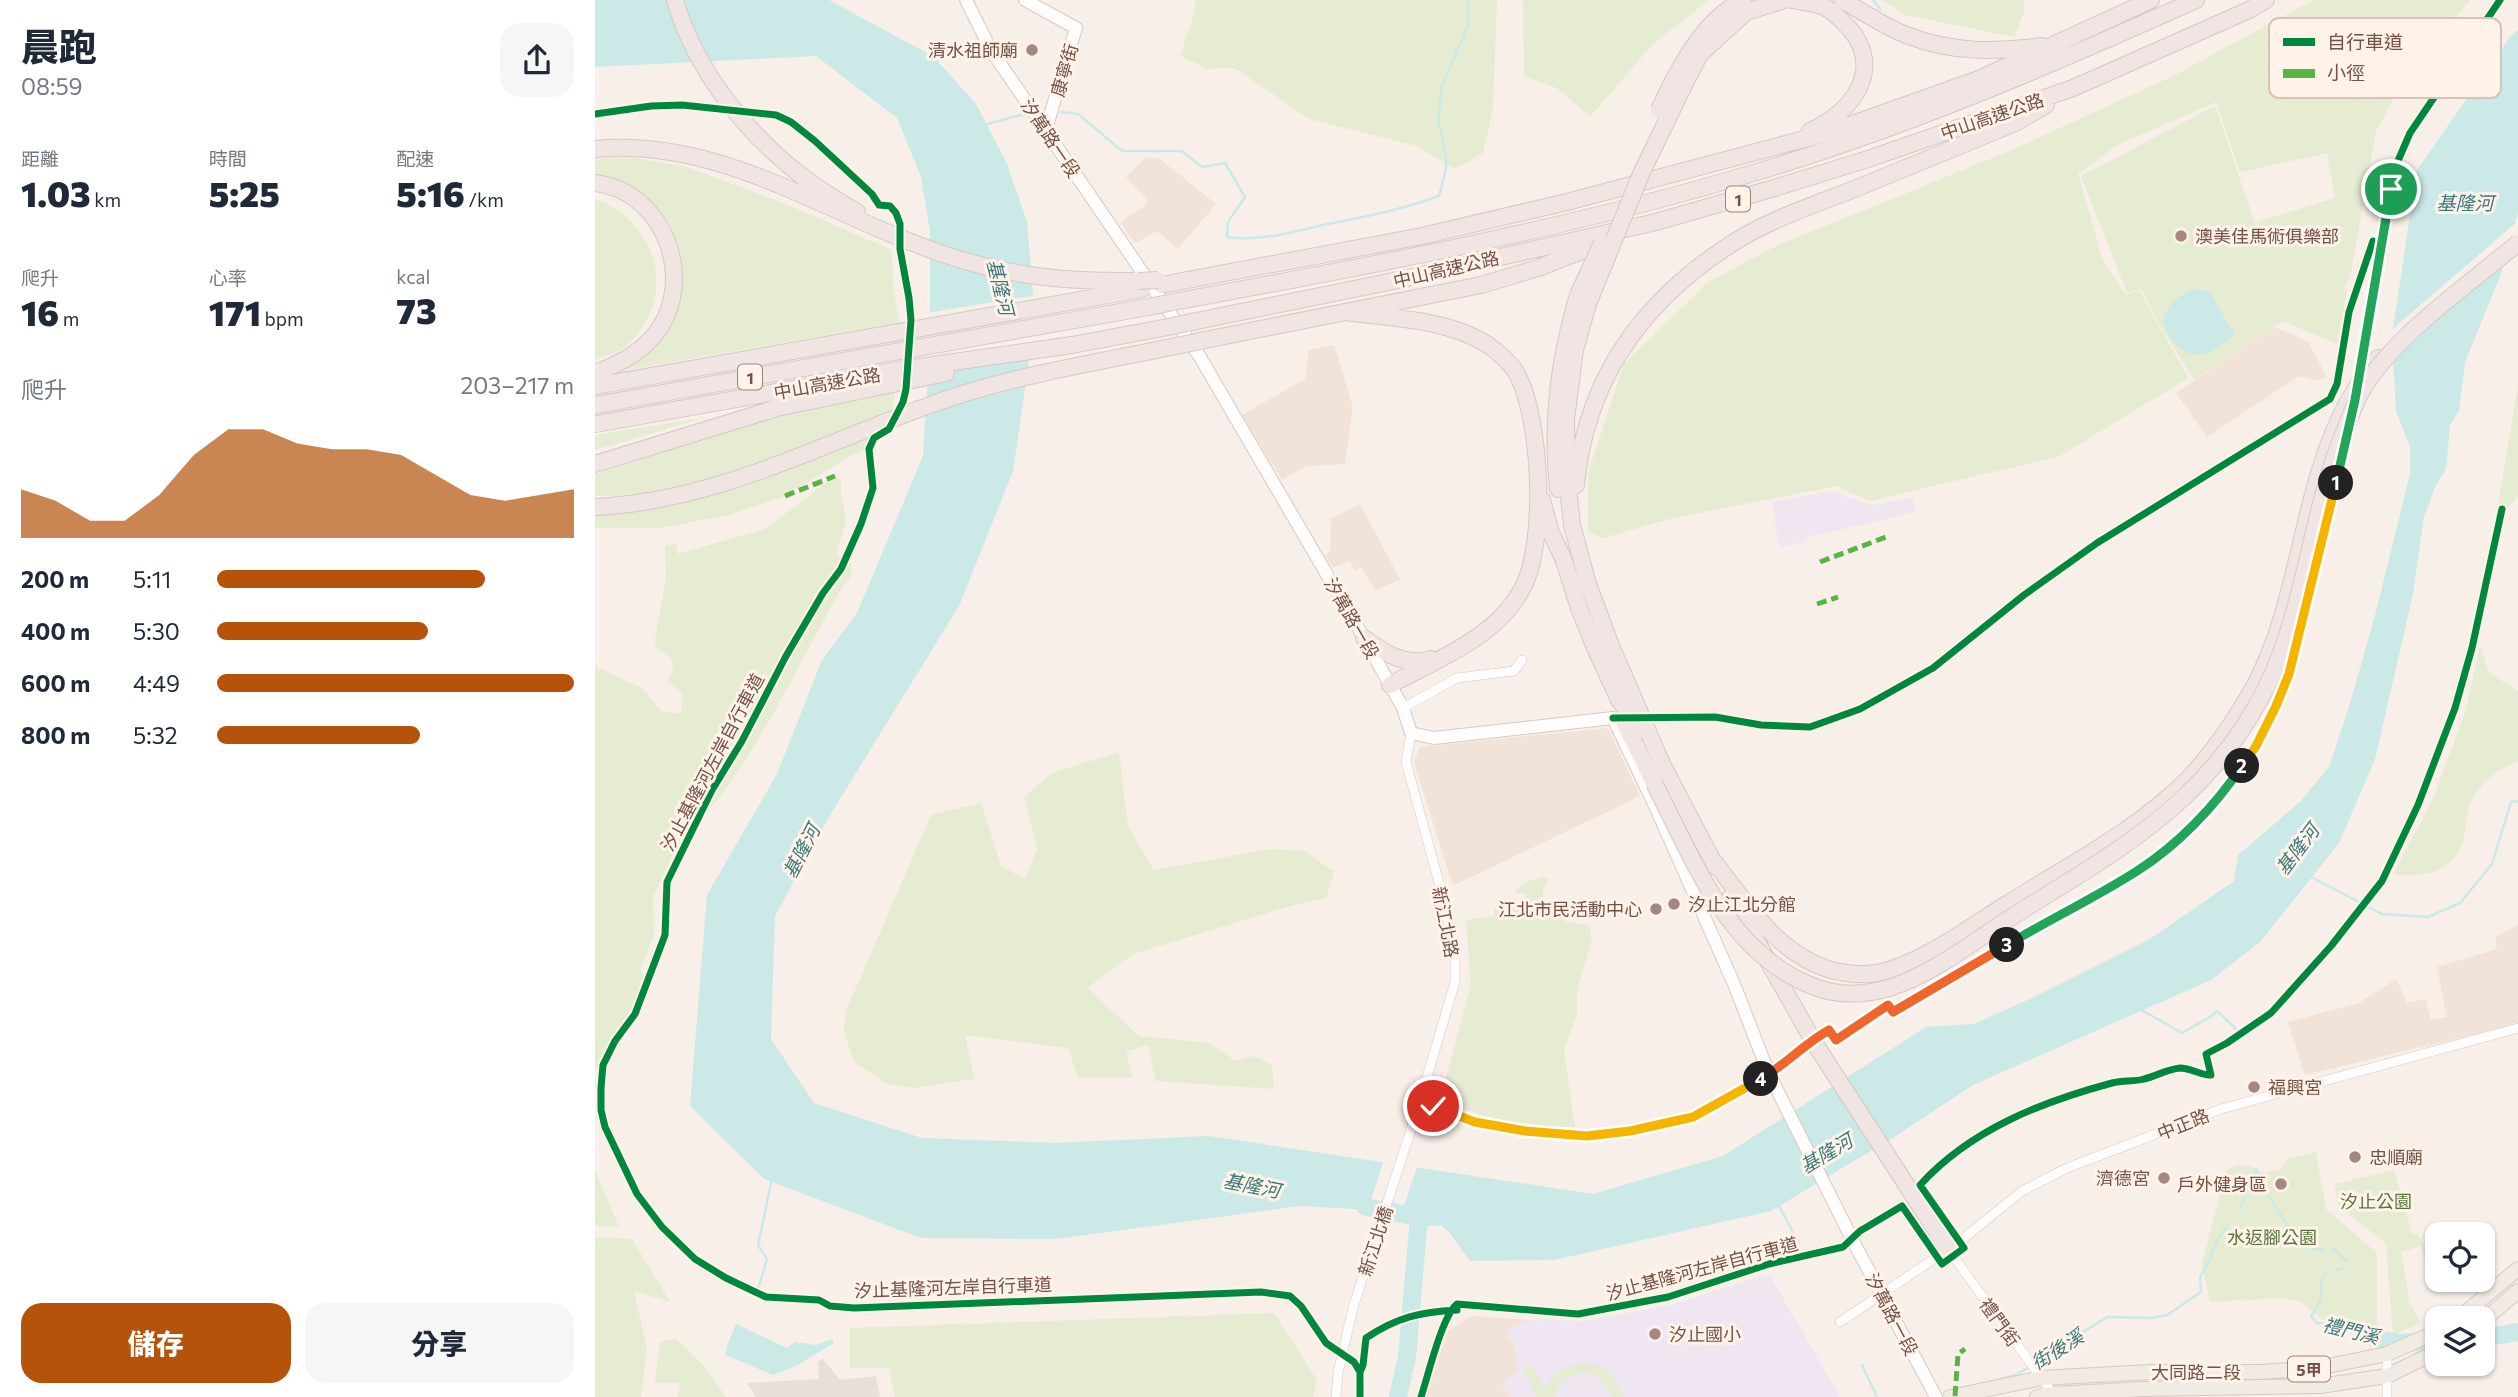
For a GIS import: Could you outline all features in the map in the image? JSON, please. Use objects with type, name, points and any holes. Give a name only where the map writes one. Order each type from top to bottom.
[{"type":"highway","points":[[675,0],[680,19],[700,60],[730,106],[769,148],[808,180],[895,236]]},
{"type":"highway","points":[[1563,558],[1555,460],[1558,387],[1568,330],[1641,174],[1679,82],[1685,58],[1708,26],[1743,0]]},
{"type":"highway","points":[[1679,82],[1700,54],[1746,12],[1785,0]]},
{"type":"highway","points":[[1767,149],[1818,127],[1838,115],[1855,97],[1864,78],[1860,43],[1836,14],[1823,7],[1792,0]]},
{"type":"highway","points":[[1842,0],[1907,36],[1943,47],[1968,51],[2004,51],[2051,45]]},
{"type":"highway","points":[[595,386],[1061,304],[1140,285],[1422,236],[1567,202],[1827,133],[1913,104],[1979,79],[2151,0]]},
{"type":"highway","name":"中山高速公路","points":[[595,405],[1394,262],[1602,213],[1760,171],[1864,137],[1995,89],[2196,0]]},
{"type":"highway","name":"中山高速公路","points":[[595,424],[905,375],[1168,327],[1403,279],[1656,222],[1868,159],[2073,88],[2266,0]]},
{"type":"highway","points":[[1580,550],[1577,465],[1594,405],[1623,344],[1665,294],[1736,241],[1788,216],[2015,124],[2073,88]]},
{"type":"highway","points":[[595,149],[649,149],[691,155],[725,164],[895,236],[974,264],[1028,276],[1140,285]]},
{"type":"highway","points":[[595,183],[605,184],[629,194],[647,209],[662,228],[671,247],[675,266],[675,286],[668,311],[647,343],[623,362],[595,373]]},
{"type":"highway","points":[[595,508],[627,506],[707,490],[765,471],[954,397],[1049,372],[1481,285],[1538,268],[1656,222]]},
{"type":"highway","points":[[1712,859],[1765,927],[1779,941],[1806,960],[1834,971],[1877,972],[1923,956],[2153,809],[2189,778],[2235,721],[2271,652],[2326,447],[2341,411],[2362,375],[2408,326],[2518,233]]},
{"type":"highway","points":[[1619,699],[1621,716],[1720,910],[1739,935],[1786,973],[1816,988],[1843,993],[1865,993],[1888,988],[1947,960],[2130,841],[2183,798],[2220,760],[2255,709],[2274,672],[2294,610],[2332,463],[2361,391],[2374,372],[2419,326],[2518,243]]},
{"type":"highway","points":[[1583,299],[1566,419],[1567,477],[1572,525],[1588,584],[1611,646],[1663,766],[1815,1044],[1948,1249]]},
{"type":"highway","points":[[1344,312],[1425,323],[1461,332],[1487,344],[1518,374],[1530,409],[1538,490],[1535,551],[1522,590],[1506,611],[1464,647],[1390,685]]},
{"type":"highway","points":[[595,464],[777,408],[905,375]]},
{"type":"highway","points":[[1538,490],[1579,608],[1619,699],[1632,716],[1652,758],[1663,766]]},
{"type":"highway","points":[[1364,638],[1387,654],[1412,662],[1447,655]]},
{"type":"main road","points":[[2473,1306],[2518,1269]]},
{"type":"main road","points":[[2495,1311],[2518,1291]]},
{"type":"main road","name":"大同路二段","points":[[1950,1397],[2035,1369],[2230,1372],[2318,1368],[2387,1354],[2425,1338]]},
{"type":"main road","name":"大同路二段","points":[[2037,1397],[2053,1394],[2320,1386],[2387,1376],[2425,1358]]},
{"type":"main road","points":[[2230,1372],[2231,1389]]},
{"type":"street","name":"汐萬路一段","points":[[966,0],[991,50],[1200,357],[1364,638],[1403,708],[1412,733],[1434,738],[1612,718],[1657,808],[1734,984],[1773,1082],[1935,1395]]},
{"type":"street","name":"康寧街","points":[[1025,0],[1076,28],[1046,129]]},
{"type":"street","points":[[1403,708],[1457,678],[1514,671],[1522,660]]},
{"type":"street","name":"新江北路","points":[[1412,733],[1406,762],[1444,901],[1455,956],[1455,982],[1417,1111]]},
{"type":"street","name":"中正路","points":[[1840,1322],[1948,1249],[2022,1191],[2067,1168],[2221,1109],[2518,1028]]},
{"type":"street","name":"新江北橋","points":[[1336,1397],[1338,1373],[1353,1308],[1417,1111]]},
{"type":"street","name":"禮門街","points":[[1948,1249],[2053,1394]]},
{"type":"street","points":[[2387,1354],[2387,1397]]},
{"type":"shaded area","points":[[1146,157],[1160,159],[1216,204],[1178,249],[1157,231],[1135,243],[1120,222],[1146,205],[1147,199],[1126,177]]},
{"type":"shaded area","points":[[2275,327],[2308,342],[2327,377],[2318,381],[2299,376],[2207,437],[2176,393]]},
{"type":"shaded area","points":[[1334,345],[1353,407],[1345,464],[1307,466],[1282,480],[1242,415],[1305,379],[1309,350]]},
{"type":"shaded area","points":[[1832,491],[1870,505],[1913,498],[1916,512],[1809,537],[1802,543],[1779,547],[1772,502]]},
{"type":"shaded area","points":[[1360,504],[1400,579],[1375,591],[1362,567],[1355,570],[1349,561],[1333,568],[1325,555],[1330,552],[1331,519]]},
{"type":"shaded area","points":[[1608,728],[1640,796],[1453,886],[1414,762],[1420,747]]},
{"type":"shaded area","points":[[2518,924],[2518,1024],[2305,1075],[2288,1022],[2359,1003],[2396,979],[2407,1003],[2425,999],[2431,1020],[2447,1017],[2437,967],[2497,949],[2495,938]]},
{"type":"shaded area","name":"汐止國小","points":[[1769,1274],[1840,1397],[1513,1397],[1502,1385],[1518,1370],[1514,1341],[1507,1338],[1507,1329],[1534,1320],[1585,1321],[1675,1304]]},
{"type":"shaded area","points":[[1471,1316],[1534,1320],[1507,1329],[1514,1341],[1518,1370],[1502,1385],[1513,1397],[1424,1397],[1448,1331]]},
{"type":"shaded area","points":[[823,1359],[840,1380],[876,1376],[880,1397],[756,1397],[747,1383],[819,1379],[818,1362]]},
{"type":"green space","points":[[1196,0],[1497,0],[1493,108],[1483,153],[1455,169],[1417,146],[1309,119],[1235,68],[1208,69],[1180,56]]},
{"type":"green space","points":[[1523,0],[1709,0],[1652,45],[1590,117],[1557,88],[1524,76]]},
{"type":"green space","points":[[1882,0],[2024,0],[2024,12],[2014,37],[1905,15]]},
{"type":"green space","points":[[2314,0],[2470,0],[2456,18],[2281,18]]},
{"type":"green space","points":[[2269,24],[2269,98],[2394,98],[2376,131],[2350,278],[2344,286],[2347,291],[2337,344],[2283,321],[2194,380],[2159,324],[2142,289],[2127,293],[2081,176],[2215,106],[2262,244],[2314,227],[2317,231],[2315,225],[2269,240],[2256,222],[2335,198],[2327,153],[2240,172],[2216,102],[2117,145],[2078,174],[2103,261],[2126,295],[2140,290],[2188,378],[2060,456],[1870,501],[1836,486],[1673,518],[1603,538],[1588,532],[1588,473],[1624,364],[1708,282],[1774,247],[2012,150],[2173,76]]},
{"type":"green space","points":[[595,157],[636,158],[687,167],[786,204],[892,250],[893,287],[899,323],[620,371],[656,346],[667,332],[678,300],[679,256],[673,230],[667,220],[635,191],[616,182],[595,177]]},
{"type":"green space","points":[[595,199],[617,210],[635,225],[655,264],[656,286],[652,308],[642,328],[625,347],[595,360]]},
{"type":"green space","points":[[2518,386],[2518,496],[2495,524]]},
{"type":"green space","points":[[895,393],[892,409],[747,467],[673,488],[595,496],[595,474],[687,443],[794,412]]},
{"type":"green space","points":[[707,417],[595,450],[595,435]]},
{"type":"green space","points":[[858,434],[874,438],[869,449],[854,454],[785,496],[727,515],[661,528],[595,528],[595,507],[627,506]]},
{"type":"green space","points":[[835,476],[841,480],[846,521],[836,554],[850,561],[851,575],[756,744],[693,829],[686,797],[681,837],[653,897],[654,935],[640,970],[644,976],[632,1013],[601,1066],[595,1069],[595,666],[642,688],[661,711],[681,714],[683,694],[667,680],[673,663],[654,645],[666,579],[665,546],[676,543],[678,554],[765,529]]},
{"type":"green space","points":[[2480,645],[2489,673],[2518,691],[2518,761],[2495,773],[2476,793],[2468,813],[2462,845],[2450,862],[2433,872],[2393,874],[2433,799],[2466,710]]},
{"type":"green space","points":[[1119,752],[1128,826],[1154,870],[1271,849],[1305,851],[1334,872],[1326,898],[1293,905],[1133,954],[1087,988],[1139,1036],[1209,1043],[1236,1061],[1254,1056],[1272,1065],[1274,1089],[1156,1081],[1148,1045],[1126,1051],[1132,1078],[1078,1077],[1068,1048],[965,1035],[974,1079],[914,1088],[887,1084],[854,1062],[844,1031],[846,1011],[931,815],[981,803],[1001,866],[1025,879],[1037,849],[1024,797],[1052,773]]},
{"type":"green space","points":[[1543,876],[1549,880],[1543,889],[1543,903],[1553,903],[1553,913],[1564,913],[1565,922],[1589,925],[1592,940],[1577,990],[1577,1013],[1564,1051],[1575,1127],[1506,1122],[1476,1113],[1441,1097],[1471,984],[1466,920],[1494,916],[1494,907],[1525,904],[1525,893],[1517,894],[1515,890]]},
{"type":"green space","name":"水返腳公園","points":[[2316,1152],[2326,1209],[2377,1253],[2377,1334],[2349,1322],[2325,1321],[2300,1301],[2280,1298],[2210,1302],[2202,1264],[2226,1171],[2245,1165],[2264,1173],[2280,1169],[2287,1159]]},
{"type":"green space","points":[[595,1170],[619,1227],[595,1226]]},
{"type":"green space","name":"汐止公園","points":[[2394,1170],[2412,1233],[2417,1234],[2425,1242],[2425,1261],[2421,1246],[2401,1252],[2408,1299],[2421,1323],[2393,1335],[2386,1244],[2338,1205],[2335,1184]]},
{"type":"green space","points":[[595,1237],[632,1239],[670,1302],[634,1291],[647,1349],[641,1397],[595,1397]]},
{"type":"green space","points":[[1274,1313],[1317,1380],[1313,1397],[895,1397],[889,1368],[850,1368],[850,1328]]},
{"type":"green space","points":[[676,1339],[706,1368],[726,1397],[677,1397],[681,1383],[655,1383],[660,1342]]},
{"type":"green space","points":[[1595,1363],[1611,1373],[1624,1397],[1611,1397],[1597,1377],[1582,1374],[1567,1379],[1554,1397],[1536,1397],[1523,1368],[1533,1365],[1544,1387],[1566,1368]]},
{"type":"water","name":"基隆河","points":[[595,0],[829,0],[934,57],[976,104],[1007,164],[1027,222],[1035,319],[1013,471],[959,606],[830,815],[775,916],[771,1039],[814,1103],[922,1138],[1055,1143],[1209,1136],[1593,1194],[1723,1156],[1926,1027],[1974,1024],[2030,999],[2150,939],[2234,881],[2238,855],[2301,801],[2329,767],[2376,612],[2410,474],[2410,447],[2396,411],[2392,335],[2417,170],[2467,98],[2501,98],[2501,50],[2518,30],[2518,212],[2501,274],[2465,362],[2459,411],[2450,425],[2446,469],[2435,487],[2424,517],[2413,594],[2375,759],[2339,843],[2260,942],[2211,980],[1973,1085],[1894,1137],[1771,1211],[1554,1260],[1470,1261],[1449,1232],[1428,1213],[1300,1206],[1056,1239],[921,1238],[764,1179],[690,1106],[707,895],[777,774],[822,660],[857,613],[923,456],[930,338],[930,231],[921,177],[897,118],[816,56],[595,67]]},
{"type":"water","points":[[2199,289],[2209,292],[2234,333],[2217,348],[2199,355],[2191,354],[2177,346],[2163,322],[2175,300]]},
{"type":"water","points":[[736,1324],[787,1348],[795,1342],[816,1345],[832,1339],[834,1343],[798,1365],[773,1375],[726,1355]]},
{"type":"pier","points":[[2518,221],[2510,256],[2422,329],[2390,362],[2389,334],[2397,325]]},
{"type":"pier","points":[[1037,295],[1039,319],[1034,356],[924,374],[927,313]]},
{"type":"pier","points":[[1384,1159],[1418,1164],[1401,1215],[1367,1213]]},
{"type":"waterway","points":[[1061,112],[1078,114],[1122,151],[1182,151],[1202,167],[1225,163],[1245,197],[1228,222],[1227,237],[1275,236],[1410,205],[1439,196],[1446,169],[1438,119],[1442,87],[1468,25],[1468,0]]},
{"type":"waterway","points":[[1873,0],[1880,9]]},
{"type":"waterway","points":[[984,125],[1024,114]]},
{"type":"waterway","points":[[2311,877],[2382,914],[2428,917],[2460,903],[2492,864],[2511,802],[2518,801]]},
{"type":"waterway","name":"禮門溪","points":[[2140,1009],[2182,1033],[2217,1011],[2236,1029]]},
{"type":"waterway","name":"禮門溪","points":[[2256,1169],[2263,1187]]},
{"type":"waterway","points":[[2240,1209],[2256,1169]]},
{"type":"waterway","points":[[758,1289],[767,1259],[758,1245],[772,1179]]},
{"type":"waterway","name":"禮門溪","points":[[2269,1196],[2291,1230],[2305,1245],[2323,1249]]},
{"type":"waterway","points":[[1779,1206],[1799,1243]]},
{"type":"waterway","name":"基隆河","points":[[1366,1207],[1419,1217],[1456,1216]]},
{"type":"waterway","points":[[1398,1397],[1407,1357],[1419,1217]]},
{"type":"waterway","name":"街後溪","points":[[2034,1363],[2107,1317],[2151,1318],[2167,1315],[2201,1292],[2200,1276],[2227,1227]]},
{"type":"waterway","name":"禮門溪","points":[[2333,1248],[2347,1261]]},
{"type":"waterway","name":"禮門溪","points":[[2335,1271],[2342,1268]]},
{"type":"waterway","name":"禮門溪","points":[[2325,1275],[2321,1281],[2321,1299],[2311,1316],[2317,1323],[2348,1325],[2374,1338]]},
{"type":"waterway","name":"禮門溪","points":[[2495,1336],[2518,1332]]},
{"type":"waterway","name":"禮門溪","points":[[2374,1338],[2398,1343],[2425,1342]]},
{"type":"waterway","points":[[1862,1365],[1877,1397]]},
{"type":"waterway","name":"街後溪","points":[[1989,1382],[2016,1375],[2029,1367]]},
{"type":"marked path","points":[[785,496],[835,476]]},
{"type":"marked path","points":[[1820,562],[1886,537]]},
{"type":"marked path","points":[[1817,604],[1838,597]]},
{"type":"marked path","points":[[1955,1396],[1958,1354],[1965,1349]]},
{"type":"cycle path","points":[[2488,18],[2500,0]]},
{"type":"cycle path","points":[[1420,1103],[1449,1110],[1475,1122],[1525,1131],[1587,1136],[1630,1131],[1693,1117],[1769,1074],[1801,1047],[1829,1030],[1836,1040],[1889,1005],[1893,1011],[2140,870],[2188,828],[2228,783],[2245,758],[2276,704],[2289,674],[2348,435],[2397,163],[2410,133],[2434,98]]},
{"type":"cycle path","name":"汐止基隆河左岸自行車道","points":[[595,114],[651,106],[682,105],[776,115],[791,122],[872,194],[879,205],[890,206],[896,213],[900,224],[900,249],[911,320],[903,402],[889,429],[874,438],[869,449],[873,488],[861,524],[841,569],[823,593],[786,656],[742,741],[712,790],[667,882],[665,935],[635,1014],[615,1041],[603,1065],[601,1110],[605,1127],[637,1194],[662,1227],[695,1259],[726,1278],[766,1297],[819,1300],[830,1306],[854,1308],[1261,1292],[1290,1296],[1301,1306],[1326,1343],[1354,1362],[1360,1372],[1360,1397]]},
{"type":"cycle path","points":[[1613,718],[1715,717],[1761,725],[1810,727],[1860,709],[1933,668],[2024,595],[2097,543],[2330,399],[2337,384],[2349,312],[2373,241]]},
{"type":"cycle path","name":"汐止基隆河左岸自行車道","points":[[1421,1397],[1441,1333],[1457,1304],[1578,1314],[1668,1297],[1769,1264],[1843,1247],[1860,1231],[1902,1206],[1942,1264],[1964,1248],[1920,1185],[1961,1149],[2008,1120],[2085,1091],[2116,1082],[2140,1080],[2180,1068],[2211,1075],[2206,1054],[2271,1013],[2331,946],[2382,881],[2418,805],[2455,708],[2472,648],[2502,509]]},
{"type":"cycle path","points":[[1360,1372],[1366,1338],[1388,1325],[1410,1317],[1457,1310]]},
{"type":"place","name":"清水祖師廟","points":[[1032,50]]},
{"type":"place","name":"澳美佳馬術俱樂部","points":[[2181,236]]},
{"type":"place","name":"汐止江北分館","points":[[1674,904]]},
{"type":"place","name":"江北市民活動中心","points":[[1656,909]]},
{"type":"place","name":"福興宮","points":[[2254,1087]]},
{"type":"place","name":"忠順廟","points":[[2355,1157]]},
{"type":"place","name":"濟德宮","points":[[2164,1178]]},
{"type":"place","name":"戶外健身區","points":[[2281,1184]]},
{"type":"place","name":"汐止國小","points":[[1655,1334]]},
{"type":"route","points":[[1433,1106],[1475,1122],[1563,1135],[1587,1136],[1630,1131],[1693,1117],[1769,1074],[1821,1034],[1829,1030],[1836,1040],[1888,1005],[1893,1012],[2140,870],[2175,842],[2206,812],[2256,746],[2289,674],[2348,435],[2391,189]]}]
